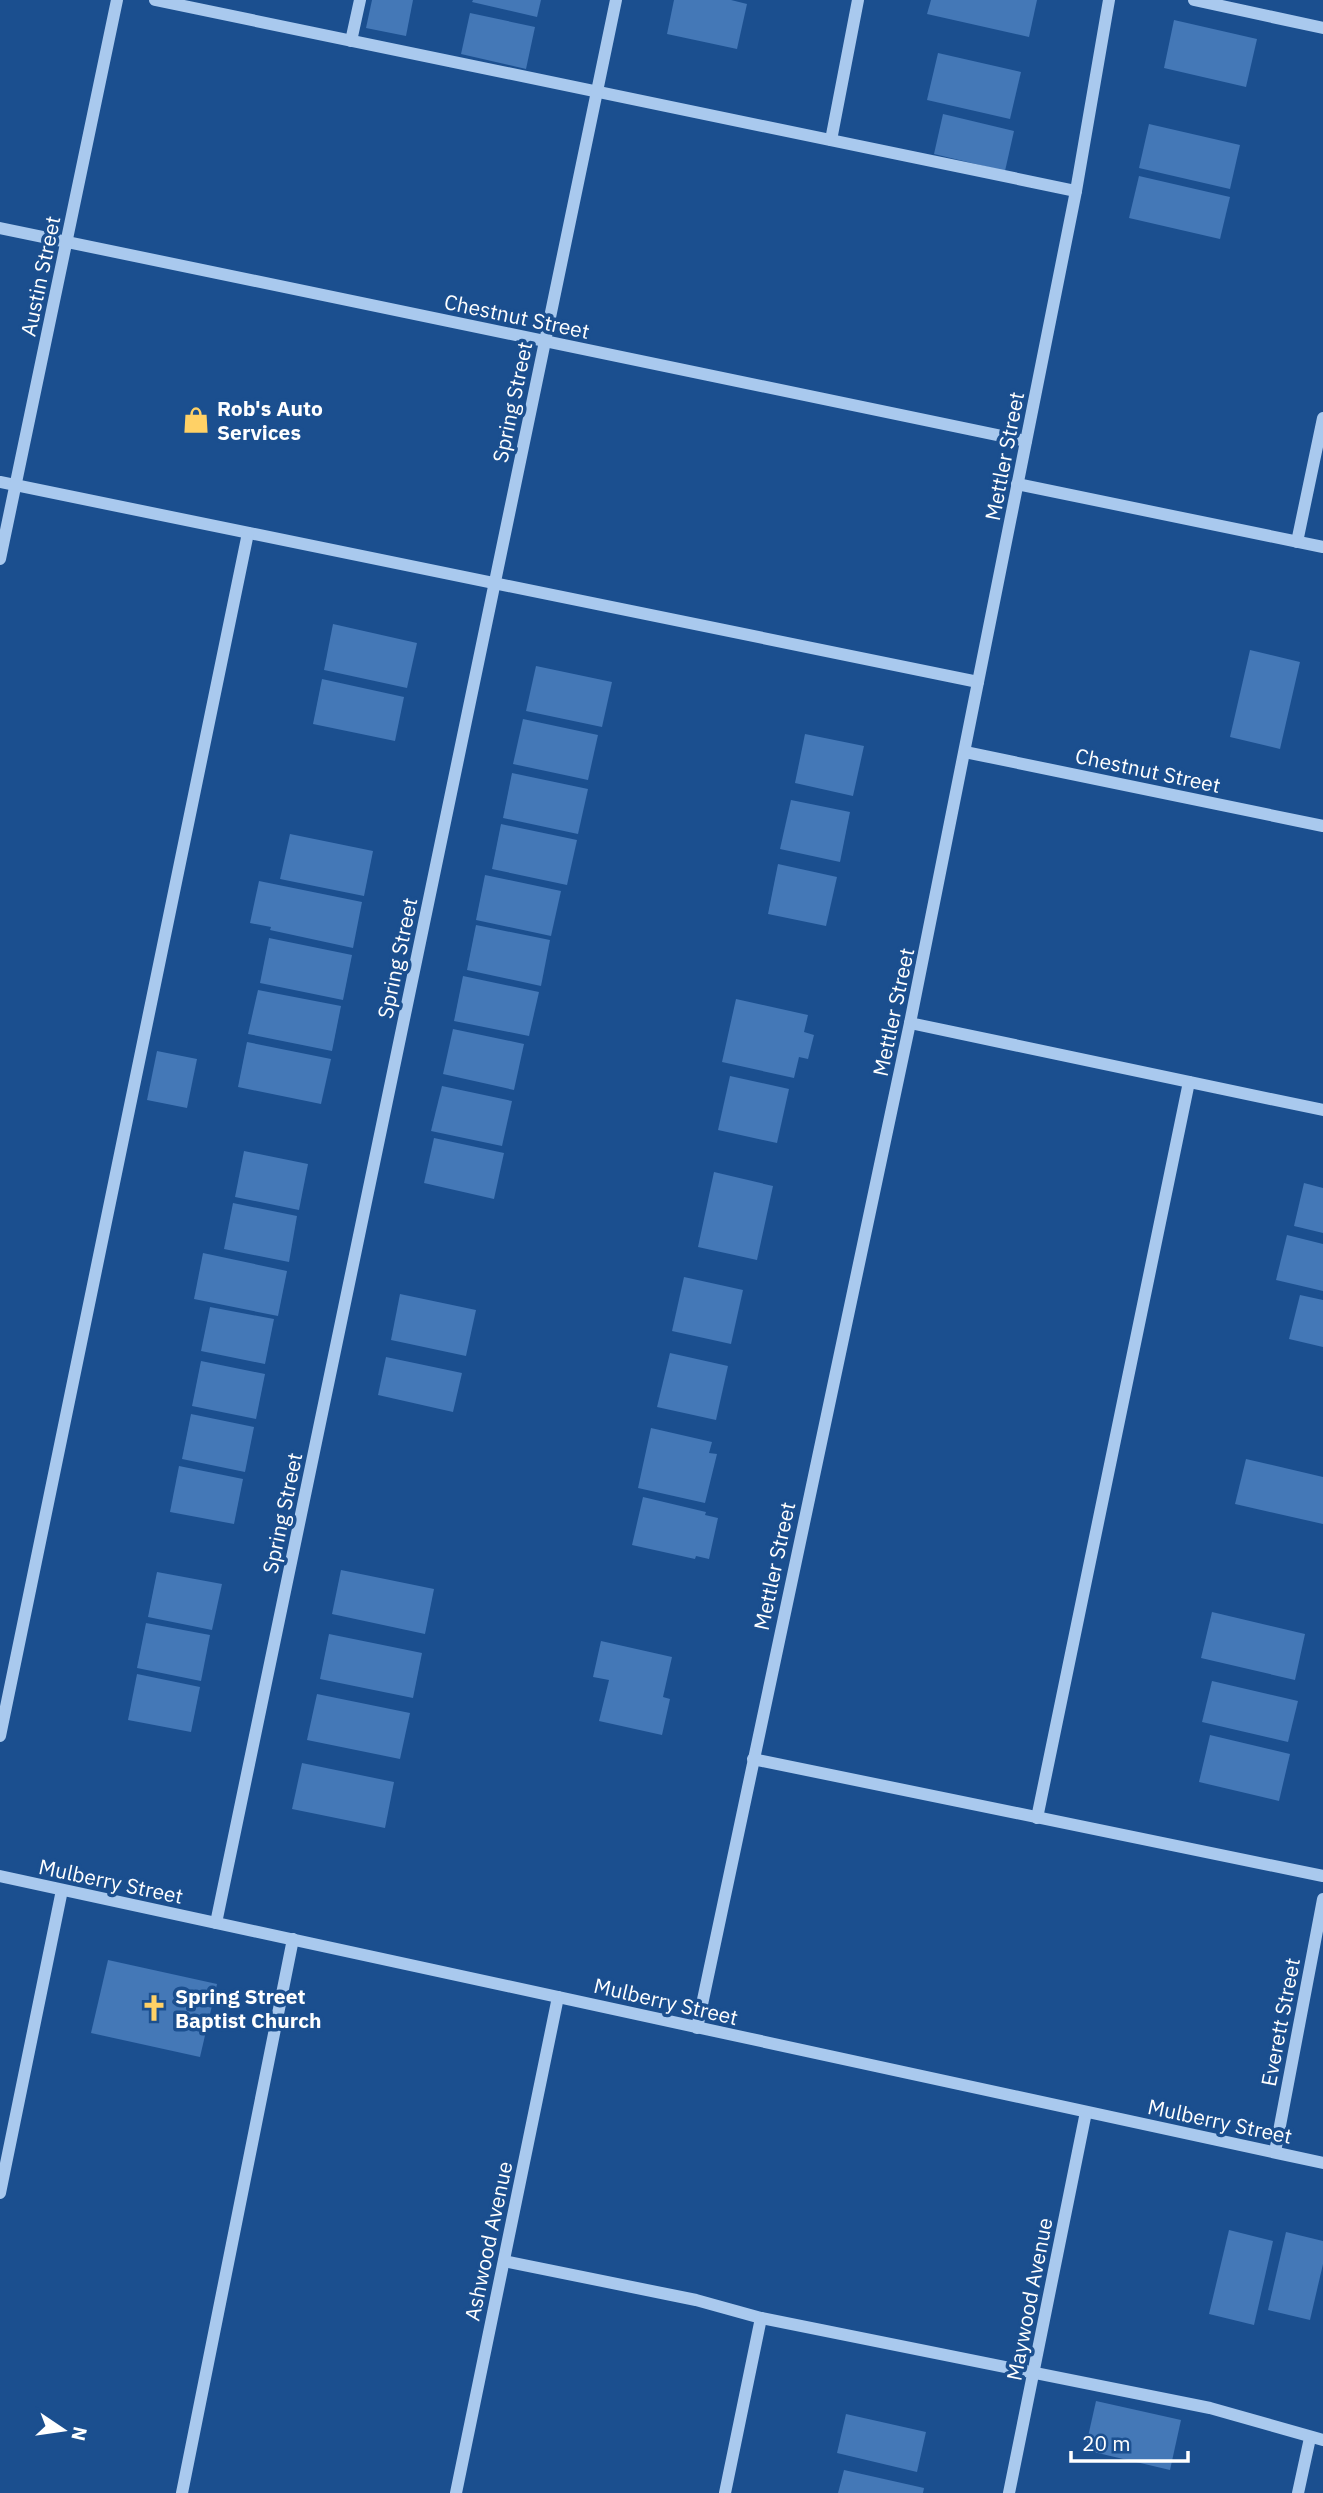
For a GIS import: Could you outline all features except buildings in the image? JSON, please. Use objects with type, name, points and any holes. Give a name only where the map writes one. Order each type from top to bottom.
[{"type":"street","name":"Austin Street","points":[[0,559],[117,0]]},
{"type":"street","points":[[155,0],[1076,191]]},
{"type":"street","points":[[351,41],[360,0]]},
{"type":"street","name":"Spring Street","points":[[216,1923],[616,0]]},
{"type":"street","points":[[831,141],[858,0]]},
{"type":"street","name":"Mettler Street","points":[[697,2028],[910,1023],[1076,191],[1109,0]]},
{"type":"street","points":[[1194,0],[1323,28]]},
{"type":"street","name":"Chestnut Street","points":[[0,228],[1026,441]]},
{"type":"street","points":[[1297,542],[1323,418]]},
{"type":"street","points":[[0,482],[978,682]]},
{"type":"street","points":[[1017,484],[1323,547]]},
{"type":"street","points":[[0,1736],[248,533]]},
{"type":"street","name":"Chestnut Street","points":[[965,752],[1323,825]]},
{"type":"street","points":[[910,1023],[1323,1110]]},
{"type":"street","points":[[1037,1818],[1189,1082]]},
{"type":"street","points":[[752,1759],[1323,1876]]},
{"type":"street","name":"Mulberry Street","points":[[0,1876],[1323,2163]]},
{"type":"street","points":[[0,2193],[62,1889]]},
{"type":"street","name":"Everett Street","points":[[1275,2152],[1323,1899]]},
{"type":"street","points":[[181,2493],[293,1939]]},
{"type":"street","name":"Ashwood Avenue","points":[[456,2493],[558,1997]]},
{"type":"street","name":"Maywood Avenue","points":[[1009,2493],[1086,2112]]},
{"type":"street","points":[[504,2261],[695,2300],[761,2318],[1210,2408],[1323,2440]]},
{"type":"street","points":[[725,2493],[761,2318]]},
{"type":"street","points":[[1298,2493],[1310,2438]]},
{"type":"place","name":"Rob's Auto Services","points":[[196,420]]},
{"type":"place","name":"Spring Street Baptist Church","points":[[154,2008]]}]
